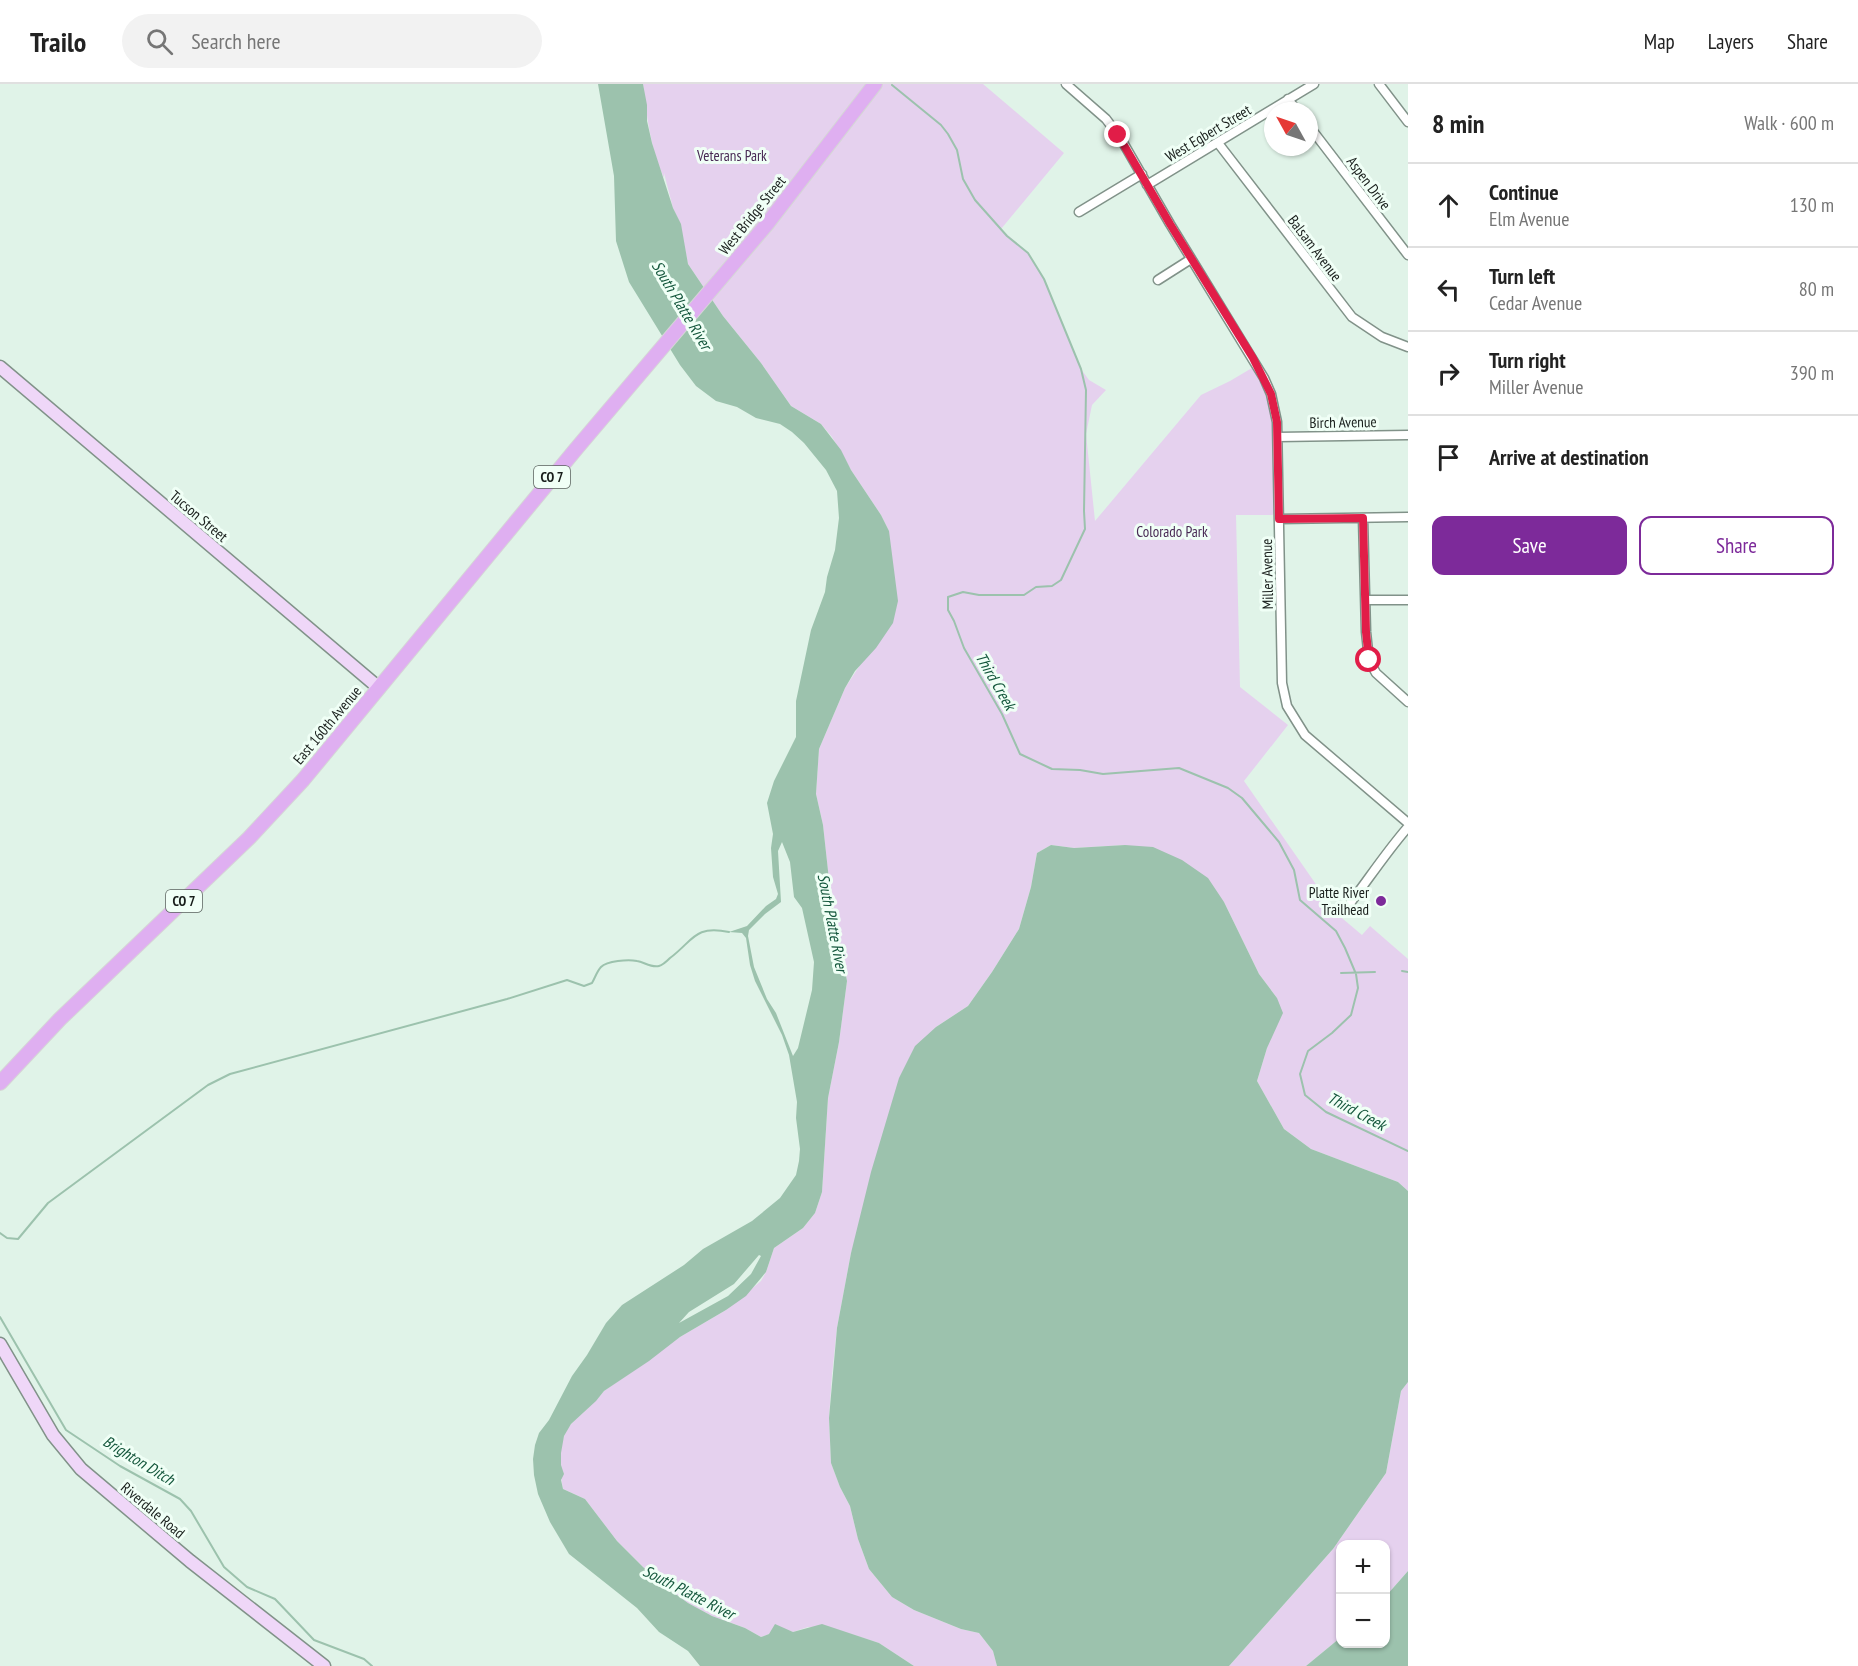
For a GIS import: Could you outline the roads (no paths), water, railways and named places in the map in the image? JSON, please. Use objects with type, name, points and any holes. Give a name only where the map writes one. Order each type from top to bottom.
[{"type":"main road","name":"West Bridge Street","points":[[650,362],[767,224],[875,84]]},
{"type":"main road","name":"East 160th Avenue","points":[[0,1083],[60,1019],[272,815],[340,737],[568,458],[650,362]]},
{"type":"street","name":"Miller Avenue","points":[[1066,84],[1115,130],[1264,378],[1271,394],[1278,437],[1282,683],[1287,706],[1297,725],[1312,742],[1408,825]]},
{"type":"street","name":"West Egbert Street","points":[[1147,185],[1314,84]]},
{"type":"street","points":[[1379,84],[1408,122]]},
{"type":"street","name":"Aspen Drive","points":[[1318,138],[1408,255]]},
{"type":"street","name":"Balsam Avenue","points":[[1218,143],[1352,317],[1382,337],[1408,347]]},
{"type":"street","points":[[1079,212],[1142,174]]},
{"type":"street","points":[[1158,280],[1191,259]]},
{"type":"street","name":"Tucson Street","points":[[0,367],[379,688]]},
{"type":"street","name":"Birch Avenue","points":[[1278,437],[1408,435]]},
{"type":"street","points":[[1279,519],[1408,517]]},
{"type":"street","points":[[1363,518],[1366,632],[1369,660],[1372,668],[1382,680],[1408,702]]},
{"type":"street","points":[[1366,600],[1408,600]]},
{"type":"street","points":[[1351,902],[1408,825]]},
{"type":"street","name":"Riverdale Road","points":[[0,1344],[53,1435],[81,1469],[190,1561],[324,1666]]},
{"type":"water","name":"South Platte River","points":[[598,84],[643,84],[652,143],[673,208],[681,224],[688,264],[723,316],[761,363],[791,406],[821,424],[841,450],[889,531],[898,601],[893,623],[876,648],[855,671],[845,688],[819,749],[816,794],[823,825],[831,898],[847,981],[839,1042],[828,1098],[822,1192],[815,1213],[803,1228],[774,1248],[766,1272],[746,1296],[680,1337],[604,1391],[571,1424],[564,1436],[561,1465],[564,1474],[561,1480],[563,1489],[585,1499],[617,1541],[643,1567],[688,1603],[712,1616],[745,1628],[761,1637],[769,1634],[775,1624],[793,1632],[822,1624],[879,1643],[914,1666],[700,1666],[688,1651],[659,1632],[637,1608],[569,1554],[550,1522],[538,1494],[534,1475],[533,1459],[539,1433],[606,1323],[622,1305],[684,1265],[703,1249],[752,1221],[780,1198],[796,1175],[800,1149],[796,1118],[797,1102],[789,1055],[782,1035],[755,981],[746,938],[742,933],[729,932],[747,926],[776,899],[778,894],[773,877],[771,848],[773,834],[767,803],[774,781],[796,737],[796,701],[811,630],[825,592],[835,550],[839,518],[837,491],[826,470],[804,443],[780,424],[756,418],[737,407],[716,401],[696,386],[680,365],[629,282],[616,241],[614,176]],"holes":[[[782,842],[790,862],[794,897],[802,908],[814,962],[812,990],[798,1048],[793,1056],[754,967],[748,936],[749,930],[781,902],[778,851]],[[759,1255],[761,1256],[751,1274],[728,1296],[679,1323],[689,1312],[734,1284]]]},
{"type":"water","points":[[1051,845],[1074,848],[1125,845],[1153,847],[1182,860],[1208,878],[1224,902],[1259,974],[1277,998],[1283,1013],[1267,1048],[1257,1081],[1284,1129],[1311,1149],[1398,1182],[1408,1191],[1408,1382],[1401,1391],[1386,1473],[1339,1540],[1336,1540],[1333,1549],[1229,1666],[997,1666],[993,1651],[979,1633],[961,1629],[914,1610],[892,1597],[869,1569],[858,1539],[850,1506],[831,1463],[829,1418],[837,1328],[851,1253],[871,1172],[899,1078],[915,1046],[936,1027],[968,1006],[1019,929],[1031,887],[1037,853]]},
{"type":"water","points":[[1408,1571],[1408,1666],[1306,1666],[1336,1641],[1336,1648],[1390,1648],[1390,1591]]},
{"type":"waterway","name":"Third Creek","points":[[892,85],[941,125],[957,150],[963,179],[975,200],[1007,236],[1028,253],[1044,279],[1081,369],[1086,390],[1085,529],[1061,580],[1052,586],[1036,587],[1024,595],[979,595],[963,592],[948,597],[948,610],[964,648],[1002,714],[1020,754],[1052,769],[1103,774],[1179,768],[1228,788],[1242,798],[1279,842],[1294,870],[1300,900],[1336,931],[1356,974],[1358,988],[1351,1015],[1308,1051],[1300,1074],[1305,1095],[1326,1112],[1408,1151]]},
{"type":"waterway","points":[[0,1233],[7,1238],[18,1239],[48,1203],[208,1085],[230,1074],[507,999],[567,980],[584,986],[592,983],[601,967],[613,962],[633,960],[659,966],[701,932],[717,930],[729,932]]},
{"type":"waterway","points":[[1402,971],[1408,972]]},
{"type":"waterway","name":"Third Creek","points":[[1341,973],[1375,972]]},
{"type":"waterway","name":"Brighton Ditch","points":[[0,1317],[66,1430],[120,1466],[180,1499],[191,1511],[224,1567],[247,1587],[275,1599],[314,1640],[364,1659],[372,1666]]},
{"type":"place","name":"Platte River Trailhead","points":[[1381,901]]},
{"type":"park label","name":"Veterans Park","points":[[732,155]]},
{"type":"park label","name":"Colorado Park","points":[[1172,531]]}]
